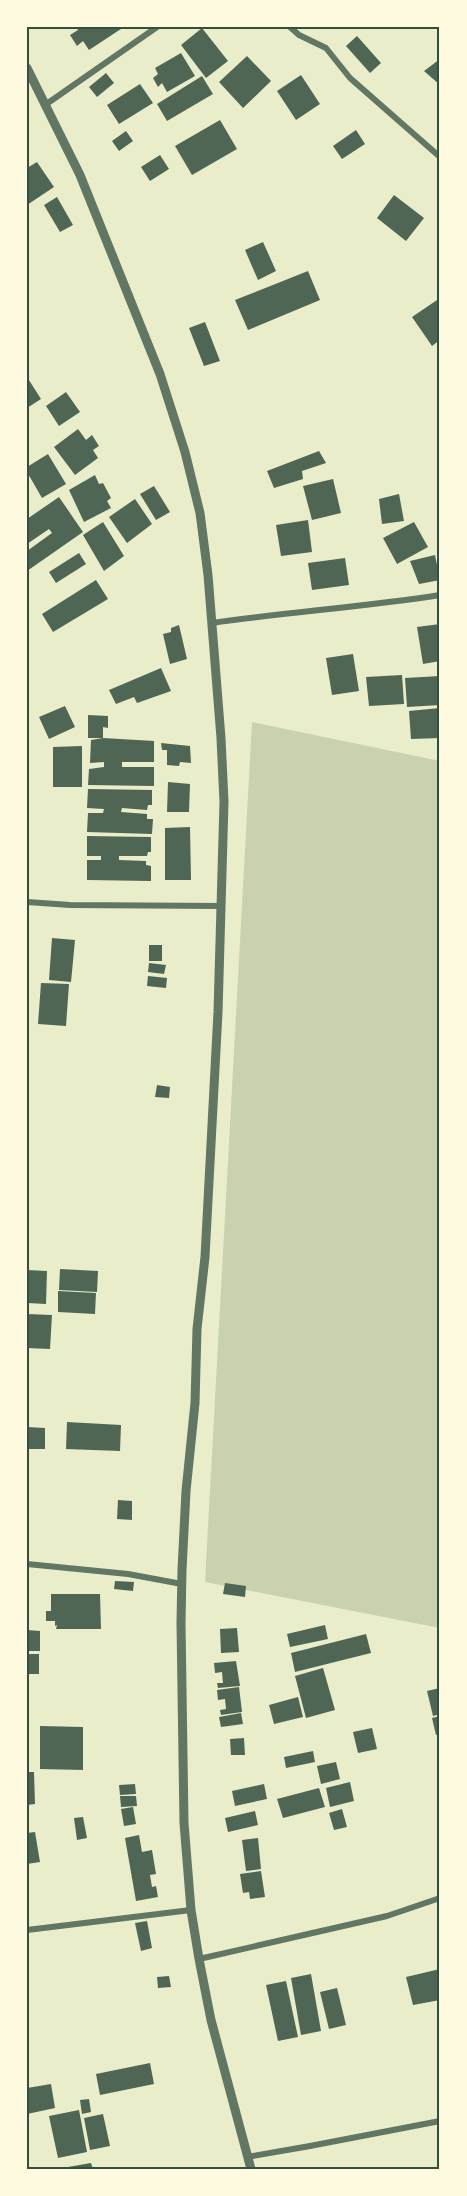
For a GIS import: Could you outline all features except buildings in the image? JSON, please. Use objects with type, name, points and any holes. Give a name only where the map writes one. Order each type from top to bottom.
[{"type":"street","points":[[45,105],[157,27]]},
{"type":"street","points":[[290,27],[299,35],[326,48],[350,78],[440,157]]},
{"type":"street","points":[[27,68],[80,175],[159,374],[185,452],[200,513],[212,623],[224,802],[222,906],[205,1245],[197,1329],[195,1403],[186,1491],[182,1584],[184,1823],[191,1910],[199,1959],[211,2020],[251,2169]]},
{"type":"street","points":[[212,623],[440,595]]},
{"type":"street","points":[[27,902],[70,905],[222,906]]},
{"type":"street","points":[[27,1564],[128,1574],[182,1584]]},
{"type":"street","points":[[199,1959],[387,1916],[440,1898]]},
{"type":"street","points":[[27,1930],[191,1910]]},
{"type":"street","points":[[247,2157],[440,2121]]},
{"type":"green space","points":[[252,722],[440,761],[440,1628],[205,1582]]}]
